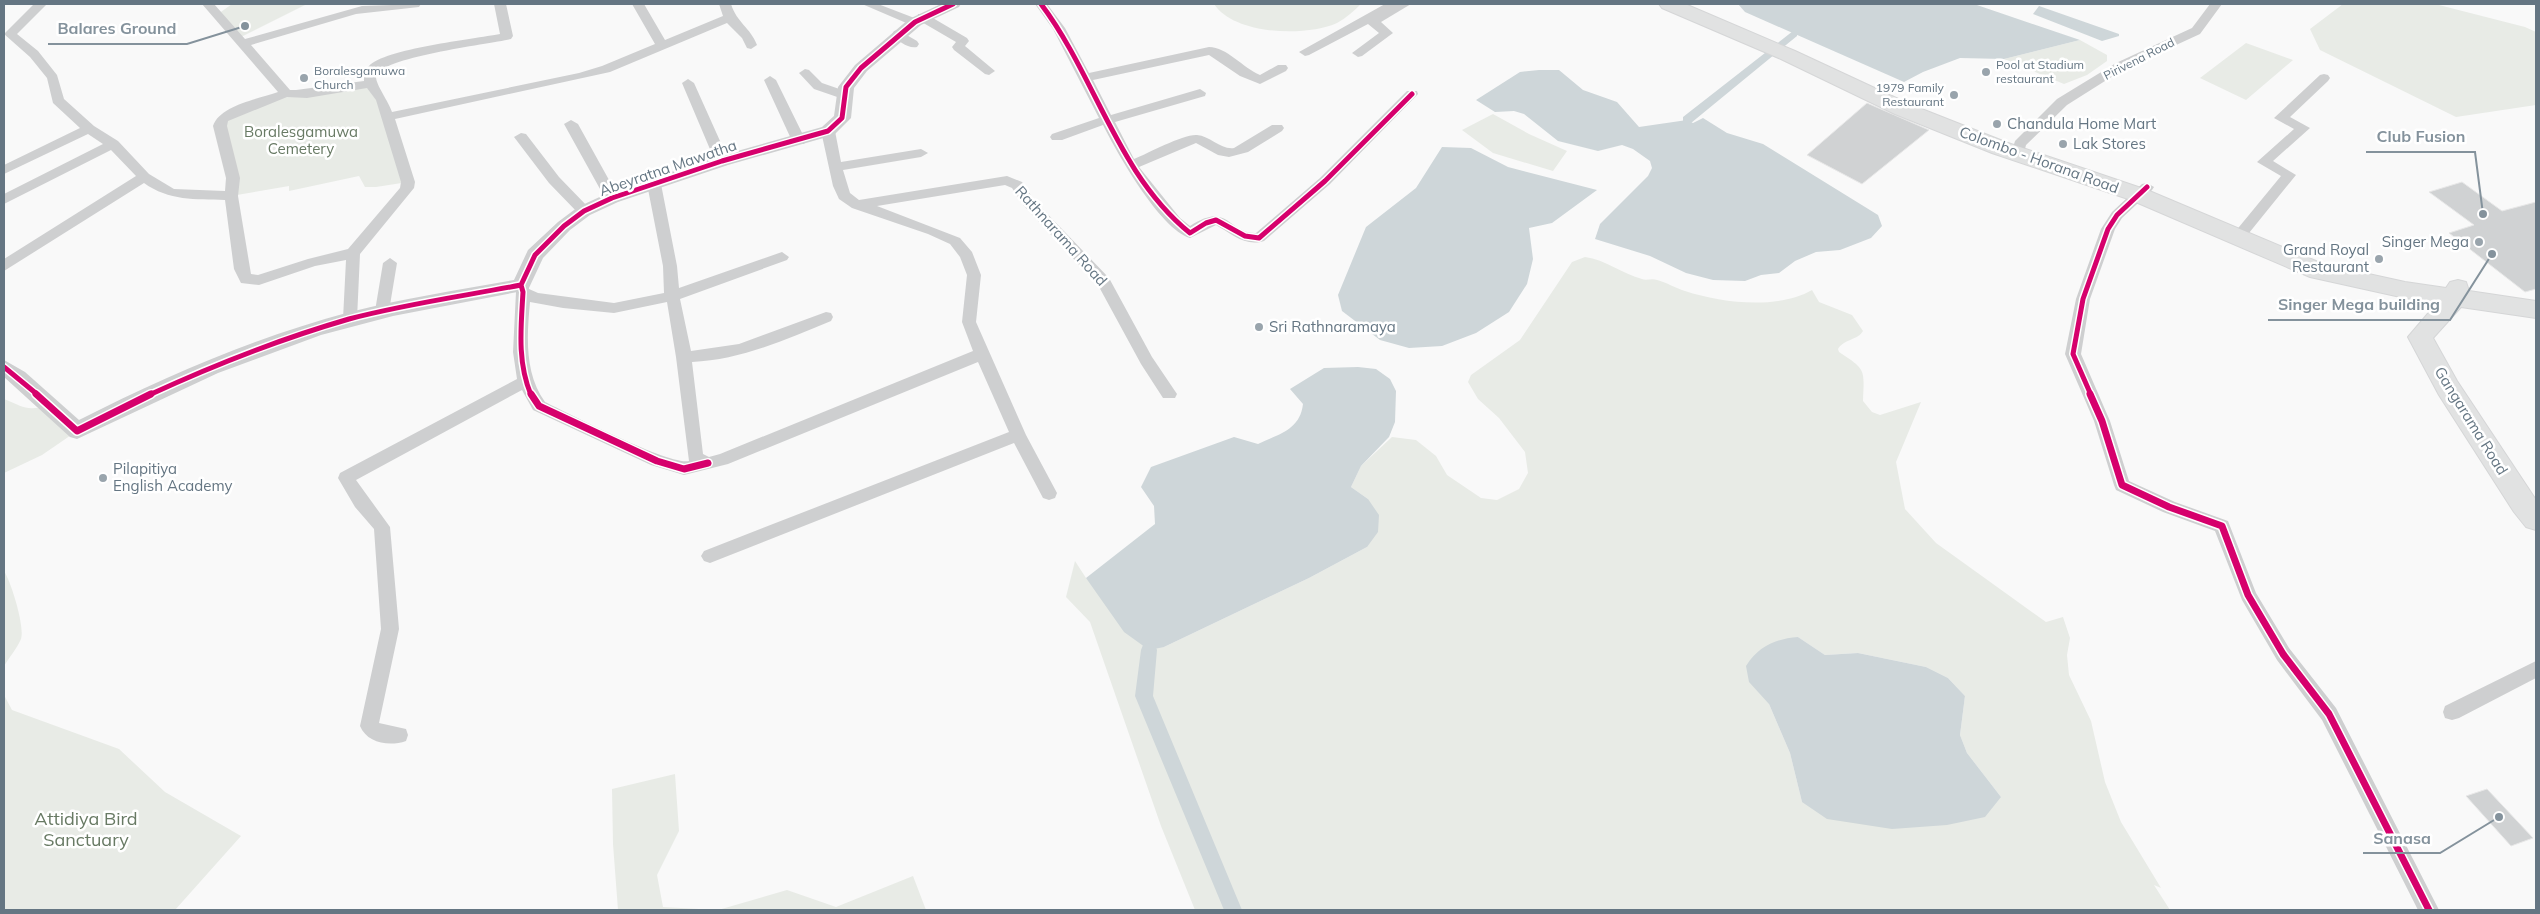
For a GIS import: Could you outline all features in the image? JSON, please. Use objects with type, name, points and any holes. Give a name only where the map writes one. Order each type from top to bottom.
[{"type":"main road","name":"Colombo - Horana Road","points":[[1669,4],[1764,41]]},
{"type":"main road","name":"Colombo - Horana Road","points":[[1686,4],[1791,53],[2019,149],[2143,191],[2328,263],[2456,293],[2536,309]]},
{"type":"main road","name":"Colombo - Horana Road","points":[[2143,191],[2318,271],[2379,286],[2536,298]]},
{"type":"main road","name":"Gangarama Road","points":[[2456,293],[2420,336],[2448,388],[2536,520]]},
{"type":"street","points":[[41,4],[7,36],[34,54],[53,78],[58,100],[88,129],[113,144],[144,177],[163,190],[196,196],[231,196]]},
{"type":"street","points":[[208,4],[286,93]]},
{"type":"street","points":[[244,43],[276,36],[355,11],[415,4]]},
{"type":"street","points":[[350,319],[353,253],[407,188],[408,182],[386,118],[382,100],[371,84],[374,68],[396,57],[507,36],[500,4]]},
{"type":"street","points":[[638,4],[662,45]]},
{"type":"street","points":[[725,4],[729,18],[748,37],[751,45]]},
{"type":"street","points":[[868,4],[918,20],[963,41],[958,47],[989,71]]},
{"type":"street","points":[[952,4],[918,20],[906,39],[861,68],[846,87],[842,118],[828,131],[835,167],[844,196],[856,205],[933,231],[955,241],[967,255],[974,275],[969,322],[1018,435],[1049,493]]},
{"type":"street","points":[[1041,4],[1060,28],[1108,119],[1130,166],[1175,222],[1190,233],[1211,220],[1219,220],[1241,236],[1250,240],[1259,238],[1325,181],[1412,94]]},
{"type":"street","points":[[1305,52],[1331,40],[1394,4]]},
{"type":"street","points":[[1358,53],[1387,33],[1373,22],[1405,4]]},
{"type":"street","name":"Pirivena Road","points":[[2019,149],[2062,102],[2120,66],[2196,31],[2216,4]]},
{"type":"street","points":[[386,118],[606,69],[729,18]]},
{"type":"street","points":[[1085,78],[1215,51],[1244,73],[1260,80],[1282,68]]},
{"type":"street","points":[[805,73],[818,86],[846,96]]},
{"type":"street","points":[[2244,230],[2289,175],[2264,162],[2303,128],[2281,118],[2324,78]]},
{"type":"street","points":[[770,80],[799,141]]},
{"type":"street","points":[[688,83],[722,161]]},
{"type":"street","points":[[353,253],[313,262],[249,281],[241,269],[231,196],[233,178],[220,126],[222,119],[234,112],[286,93],[302,95],[339,87],[371,84]]},
{"type":"street","points":[[1057,137],[1108,119],[1200,93]]},
{"type":"street","points":[[571,124],[612,198]]},
{"type":"street","points":[[1130,166],[1194,139],[1202,139],[1223,152],[1232,153],[1277,128]]},
{"type":"street","points":[[4,170],[88,129]]},
{"type":"street","name":"Abeyratna Mawatha","points":[[828,131],[799,141],[722,161],[612,198],[584,211],[564,226],[535,255],[522,288],[520,341],[529,396],[539,406],[657,461],[684,469],[722,460],[982,354]]},
{"type":"street","points":[[521,136],[554,180],[584,211]]},
{"type":"street","points":[[4,200],[113,144]]},
{"type":"street","points":[[835,167],[921,153]]},
{"type":"street","points":[[4,266],[144,177]]},
{"type":"street","name":"Rathnarama Road","points":[[856,205],[1007,180],[1017,185],[1029,203],[1104,282],[1146,360],[1169,394]]},
{"type":"street","points":[[654,184],[670,266],[672,296],[677,311],[684,357],[695,458],[708,463]]},
{"type":"street","points":[[2143,191],[2117,215],[2108,229],[2083,300],[2073,354],[2102,421],[2122,485],[2169,507],[2222,526],[2248,595],[2283,654],[2329,714],[2429,910]]},
{"type":"street","points":[[4,367],[18,377],[77,431],[183,379],[277,343],[350,319],[382,311],[522,288],[535,298],[614,308],[672,296],[782,258]]},
{"type":"street","points":[[382,311],[390,263]]},
{"type":"street","points":[[684,357],[704,358],[759,344],[826,317]]},
{"type":"street","points":[[399,735],[383,735],[375,732],[369,726],[390,629],[382,527],[361,502],[346,478],[526,381]]},
{"type":"street","points":[[710,556],[1018,435]]},
{"type":"street","points":[[2452,712],[2536,669]]},
{"type":"green space","points":[[232,4],[307,4],[239,38],[218,14]]},
{"type":"green space","points":[[1214,4],[1361,4],[1337,23],[1308,30],[1290,31],[1271,30],[1237,22],[1224,14]]},
{"type":"green space","points":[[2343,4],[2435,4],[2525,27],[2536,32],[2536,105],[2456,117],[2320,50],[2310,29]]},
{"type":"green space","points":[[2080,40],[2107,55],[2107,61],[2087,75],[2064,84],[2004,59]]},
{"type":"green space","points":[[2246,43],[2293,60],[2246,100],[2200,78]]},
{"type":"green space","name":"Boralesgamuwa Cemetery","points":[[371,84],[408,182],[365,187],[359,176],[289,191],[289,186],[231,196],[222,119],[286,93]]},
{"type":"green space","points":[[1493,114],[1529,134],[1567,151],[1553,171],[1493,153],[1462,130]]},
{"type":"green space","points":[[1585,257],[1644,280],[1655,279],[1681,290],[1732,301],[1766,302],[1783,300],[1812,290],[1819,302],[1852,315],[1863,331],[1838,349],[1839,352],[1855,363],[1862,372],[1864,383],[1863,401],[1872,412],[1880,415],[1921,402],[1896,462],[1905,509],[1936,543],[2046,622],[2063,617],[2070,638],[2067,655],[2069,675],[2091,721],[2105,782],[2121,822],[2161,888],[2154,885],[2170,910],[1195,910],[1161,826],[1090,622],[1066,597],[1075,561],[1086,578],[1164,647],[1309,578],[1367,547],[1368,499],[1351,487],[1361,466],[1392,437],[1416,440],[1436,456],[1447,475],[1481,498],[1497,500],[1519,489],[1528,473],[1525,452],[1499,418],[1478,399],[1468,382],[1471,375],[1520,340],[1572,262]],"holes":[[[1798,637],[1825,655],[1858,653],[1926,667],[1948,678],[1965,696],[1960,735],[1967,753],[2001,797],[1802,802],[1790,753],[1769,704]]]},
{"type":"green space","points":[[4,399],[29,408],[48,406],[77,431],[42,455],[4,473]]},
{"type":"green space","points":[[4,571],[17,604],[22,633],[21,639],[4,666]]},
{"type":"green space","name":"Attidiya Bird Sanctuary","points":[[4,695],[12,710],[119,749],[165,792],[241,836],[175,910],[4,910]]},
{"type":"green space","points":[[675,774],[679,831],[657,875],[663,907],[717,910],[618,910],[613,844],[612,789]]},
{"type":"green space","points":[[913,876],[926,910],[718,910],[787,890],[836,907]]},
{"type":"shaded area","points":[[1738,4],[1974,4],[2080,40],[2004,59],[1960,58],[1923,72],[1904,82],[1745,12]]},
{"type":"shaded area","points":[[2039,6],[2119,34],[2119,36],[2102,41],[2033,14]]},
{"type":"shaded area","points":[[1559,70],[1583,90],[1617,102],[1639,127],[1687,120],[1693,123],[1703,118],[1727,133],[1763,144],[1878,215],[1882,226],[1871,238],[1840,250],[1816,252],[1795,261],[1779,273],[1761,275],[1745,281],[1713,280],[1686,273],[1650,256],[1595,239],[1600,224],[1648,176],[1652,168],[1650,161],[1633,149],[1622,145],[1598,151],[1558,141],[1524,114],[1514,111],[1495,112],[1476,100],[1520,72]]},
{"type":"shaded area","points":[[1442,147],[1471,148],[1508,167],[1597,190],[1552,223],[1529,228],[1533,259],[1527,284],[1509,312],[1476,333],[1442,346],[1409,348],[1380,340],[1342,311],[1338,295],[1366,227],[1416,188]]},
{"type":"shaded area","points":[[1358,367],[1376,369],[1390,379],[1396,391],[1395,422],[1389,437],[1361,466],[1351,487],[1368,499],[1379,515],[1378,532],[1367,547],[1309,578],[1164,647],[1149,650],[1124,632],[1086,578],[1155,524],[1154,506],[1141,487],[1151,467],[1234,437],[1258,444],[1281,434],[1298,420],[1303,404],[1290,389],[1324,368]]},
{"type":"shaded area","points":[[1798,637],[1825,655],[1858,653],[1926,667],[1948,678],[1965,696],[1960,735],[1967,753],[2001,797],[1985,817],[1947,825],[1892,829],[1827,819],[1802,802],[1790,753],[1769,704],[1749,682],[1746,666],[1756,653],[1768,645]]},
{"type":"building","points":[[1867,103],[1929,130],[1862,184],[1807,155]]},
{"type":"building","points":[[2462,182],[2502,211],[2536,202],[2536,289],[2525,292],[2449,233],[2474,225],[2429,192]]},
{"type":"building","points":[[2487,789],[2533,838],[2511,846],[2466,796]]},
{"type":"waterway","points":[[1687,120],[1793,34]]},
{"type":"waterway","points":[[1149,650],[1144,696],[1233,910]]},
{"type":"cycle path","points":[[708,463],[684,469],[657,461],[539,406],[531,395],[526,382],[521,352],[523,292],[521,285],[535,255],[564,226],[584,211],[612,198],[722,161],[828,131],[842,118],[846,87],[861,68],[915,22],[953,4]]},
{"type":"cycle path","points":[[1041,4],[1059,28],[1131,166],[1175,221],[1190,233],[1206,223],[1216,220],[1245,236],[1259,238],[1325,181],[1412,94]]},
{"type":"cycle path","points":[[2147,187],[2117,215],[2108,229],[2083,299],[2073,354],[2102,421],[2122,485],[2169,507],[2222,526],[2248,595],[2283,654],[2329,714],[2429,910]]},
{"type":"cycle path","points":[[4,367],[18,377],[77,431],[177,382],[245,354],[315,329],[393,309],[521,285]]},
{"type":"place","name":"Balares Ground","points":[[245,26]]},
{"type":"place","name":"Pool at Stadium restaurant","points":[[1986,72]]},
{"type":"place","name":"Boralesgamuwa Church","points":[[304,78]]},
{"type":"place","name":"1979 Family Restaurant","points":[[1954,95]]},
{"type":"place","name":"Chandula Home Mart","points":[[1997,124]]},
{"type":"place","name":"Lak Stores","points":[[2063,144]]},
{"type":"place","name":"Club Fusion","points":[[2483,214]]},
{"type":"place","name":"Singer Mega","points":[[2479,242]]},
{"type":"place","name":"Singer Mega building","points":[[2492,254]]},
{"type":"place","name":"Grand Royal Restaurant","points":[[2379,259]]},
{"type":"place","name":"Sri Rathnaramaya","points":[[1259,327]]},
{"type":"place","name":"Pilapitiya English Academy","points":[[103,478]]},
{"type":"place","name":"Sanasa","points":[[2499,817]]}]
